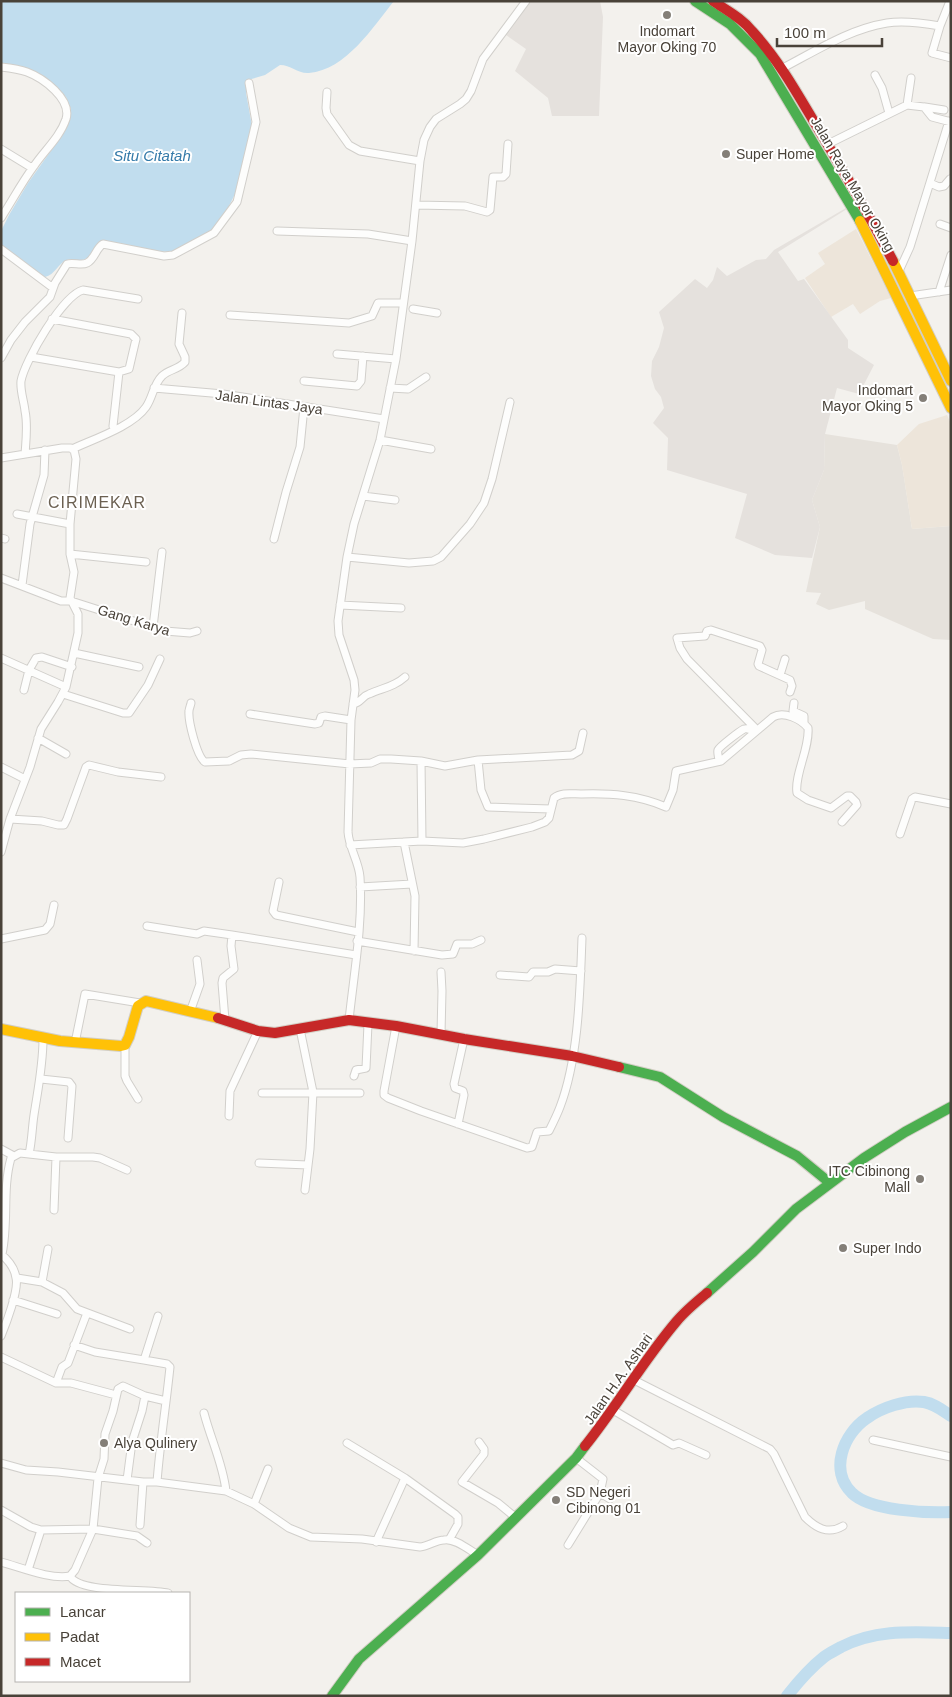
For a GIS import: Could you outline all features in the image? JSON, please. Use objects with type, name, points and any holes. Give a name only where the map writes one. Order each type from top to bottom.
[{"type":"street","points":[[349,1020],[358,932],[360,874],[350,844],[348,826],[351,720],[355,690],[354,680],[338,628],[347,557],[354,524],[380,440],[407,307],[420,161],[424,140],[436,119],[466,99],[483,59],[526,1]]},
{"type":"street","name":"Jalan Raya Mayor Oking","points":[[695,1],[732,24],[760,54],[852,206],[951,381]]},
{"type":"street","name":"Jalan Raya Mayor Oking","points":[[713,1],[746,24],[760,39],[828,144],[899,271],[910,296],[915,318],[951,408]]},
{"type":"street","points":[[950,1],[948,15],[940,26],[932,53],[951,58]]},
{"type":"street","points":[[781,69],[836,41],[881,25],[896,22],[940,26]]},
{"type":"street","points":[[1,67],[29,73],[44,81],[58,94],[66,110],[66,118],[57,136],[32,168],[1,218]]},
{"type":"street","points":[[875,75],[882,88],[889,113]]},
{"type":"street","points":[[907,105],[911,78]]},
{"type":"street","points":[[1,358],[11,340],[25,322],[50,297],[67,264],[86,264],[100,245],[106,244],[169,256],[218,230],[237,202],[256,122],[249,83]]},
{"type":"street","points":[[327,92],[326,108],[329,118],[352,147],[360,151],[420,161]]},
{"type":"street","points":[[828,144],[907,105],[944,110]]},
{"type":"street","points":[[899,271],[910,247],[950,121],[932,117],[924,107]]},
{"type":"street","points":[[416,204],[465,206],[487,212],[490,210],[493,178],[502,178],[506,174],[508,144]]},
{"type":"street","points":[[1,148],[32,168]]},
{"type":"street","points":[[930,183],[939,187],[944,186],[950,179]]},
{"type":"street","points":[[940,224],[951,228]]},
{"type":"street","points":[[277,231],[368,234],[412,241]]},
{"type":"street","points":[[1,249],[53,288]]},
{"type":"street","points":[[939,292],[951,255]]},
{"type":"street","points":[[910,296],[951,290]]},
{"type":"street","points":[[26,454],[27,428],[22,380],[31,357],[61,306],[81,291],[138,299]]},
{"type":"street","points":[[230,315],[349,323],[370,318],[374,314],[376,304],[381,302],[437,313]]},
{"type":"street","points":[[1,458],[45,450],[72,449],[135,418],[146,408],[154,388],[163,375],[185,362],[186,357],[179,344],[182,313]]},
{"type":"street","points":[[31,357],[119,372],[127,371],[131,367],[136,339],[134,336],[52,319]]},
{"type":"street","points":[[337,354],[396,359]]},
{"type":"street","points":[[304,381],[357,386],[361,381],[363,356]]},
{"type":"street","points":[[113,426],[119,372]]},
{"type":"street","points":[[390,388],[406,390],[426,377]]},
{"type":"street","name":"Jalan Lintas Jaya","points":[[154,388],[223,394],[384,419]]},
{"type":"street","points":[[347,557],[409,563],[434,561],[441,557],[470,524],[486,497],[510,402]]},
{"type":"street","points":[[274,538],[300,447],[304,407]]},
{"type":"street","points":[[380,440],[431,449]]},
{"type":"street","points":[[1,852],[6,822],[25,779],[38,738],[43,725],[64,691],[72,667],[79,621],[78,612],[71,601],[74,572],[70,554],[70,524],[76,467],[76,459],[72,449]]},
{"type":"street","points":[[22,585],[27,538],[44,474],[45,450]]},
{"type":"street","points":[[363,496],[395,500]]},
{"type":"street","points":[[17,514],[70,524]]},
{"type":"street","points":[[153,627],[162,552]]},
{"type":"street","points":[[70,554],[146,562]]},
{"type":"street","name":"Gang Karya","points":[[1,578],[61,601],[71,601],[153,627],[176,633],[197,631]]},
{"type":"street","points":[[340,605],[401,608]]},
{"type":"street","points":[[756,731],[688,659],[680,648],[677,638],[705,636],[707,631],[711,630],[762,648],[759,666],[790,680],[792,686],[790,692]]},
{"type":"street","points":[[74,653],[139,667]]},
{"type":"street","points":[[24,690],[29,670],[34,660],[38,657],[72,667]]},
{"type":"street","points":[[1,658],[29,670],[64,691],[123,712],[129,712],[148,685],[160,659]]},
{"type":"street","points":[[780,674],[785,659]]},
{"type":"street","points":[[353,704],[359,702],[368,694],[392,686],[405,677]]},
{"type":"street","points":[[191,703],[188,713],[200,756],[205,762],[229,761],[241,755],[251,754],[350,764],[372,763],[381,759],[421,761],[449,766],[478,760],[572,755],[579,751],[583,733]]},
{"type":"street","points":[[794,704],[793,711],[804,716],[804,723]]},
{"type":"street","points":[[250,714],[315,724],[319,723],[321,717],[325,716],[351,720]]},
{"type":"street","points":[[350,844],[422,841],[462,843],[532,827],[545,822],[549,818],[554,798],[562,794],[610,793],[643,798],[666,807],[673,790],[674,775],[677,770],[719,762],[778,714],[804,723],[808,728],[809,733],[797,793],[808,800],[831,808],[847,796],[850,796],[857,806],[842,822]]},
{"type":"street","points":[[719,762],[718,752],[724,744],[744,729],[756,731]]},
{"type":"street","points":[[38,738],[66,754]]},
{"type":"street","points":[[478,760],[482,794],[488,807],[551,809]]},
{"type":"street","points":[[421,761],[422,841]]},
{"type":"street","points":[[6,822],[42,821],[64,825],[86,767],[89,765],[118,772],[161,777]]},
{"type":"street","points":[[1,767],[25,779]]},
{"type":"street","points":[[900,834],[912,799],[915,797],[951,804]]},
{"type":"street","points":[[404,842],[416,910],[414,951]]},
{"type":"street","points":[[279,882],[273,911],[276,915],[358,932]]},
{"type":"street","points":[[360,888],[412,884]]},
{"type":"street","points":[[1,939],[46,930],[50,924],[54,906]]},
{"type":"street","points":[[147,926],[197,934],[204,931],[356,955]]},
{"type":"street","points":[[225,1020],[222,983],[223,978],[234,969],[231,946],[232,935]]},
{"type":"street","points":[[396,1026],[384,1095],[413,1108],[458,1124],[527,1148],[532,1147],[537,1132],[549,1132],[561,1106],[576,1028],[582,938]]},
{"type":"street","points":[[357,941],[442,955],[451,954],[457,944],[472,944],[481,940]]},
{"type":"street","points":[[190,1012],[200,984],[197,960]]},
{"type":"street","points":[[500,975],[528,977],[534,972],[548,972],[553,969],[581,971]]},
{"type":"street","points":[[441,972],[441,1034]]},
{"type":"street","points":[[75,1043],[86,994],[140,1003],[150,1002],[275,1034],[349,1020],[368,1024],[396,1026],[572,1056],[623,1067],[660,1078],[723,1117],[797,1156],[830,1183]]},
{"type":"street","points":[[138,1099],[126,1081],[125,1045],[129,1037],[136,1008],[140,1003]]},
{"type":"street","points":[[354,1076],[356,1070],[366,1068],[368,1024]]},
{"type":"street","points":[[1,1029],[43,1039],[75,1043],[125,1045]]},
{"type":"street","points":[[300,1029],[313,1092],[305,1190]]},
{"type":"street","points":[[228,1116],[230,1091],[258,1031]]},
{"type":"street","points":[[28,1154],[41,1079],[43,1039]]},
{"type":"street","points":[[458,1124],[464,1095],[463,1091],[455,1088],[454,1084],[464,1039]]},
{"type":"street","points":[[41,1079],[69,1082],[72,1086],[68,1138]]},
{"type":"street","points":[[262,1093],[360,1093]]},
{"type":"street","name":"Jalan H.A. Ashari","points":[[332,1696],[359,1659],[478,1555],[576,1458],[613,1410],[649,1356],[682,1316],[718,1281],[759,1246],[796,1209],[830,1183],[889,1142],[951,1107]]},
{"type":"street","points":[[1,1149],[14,1156]]},
{"type":"street","points":[[1,1336],[13,1300],[17,1278],[2,1254],[6,1231],[4,1184],[14,1156],[20,1153],[56,1157],[93,1157],[100,1158],[127,1170]]},
{"type":"street","points":[[54,1210],[56,1157]]},
{"type":"street","points":[[259,1163],[308,1165]]},
{"type":"street","points":[[42,1282],[48,1249]]},
{"type":"street","points":[[17,1278],[42,1282],[63,1293],[74,1307],[130,1329]]},
{"type":"street","points":[[13,1300],[57,1314]]},
{"type":"street","points":[[56,1383],[62,1367],[68,1363],[87,1313]]},
{"type":"street","points":[[144,1360],[158,1316]]},
{"type":"street","points":[[74,1345],[96,1352],[169,1365],[157,1482]]},
{"type":"street","points":[[1,1358],[56,1383],[79,1385],[116,1395]]},
{"type":"street","points":[[634,1380],[770,1449],[805,1517],[814,1525],[826,1530],[836,1530],[843,1526]]},
{"type":"street","points":[[1,1562],[28,1570],[63,1577],[70,1576],[75,1570],[93,1529],[98,1478],[104,1459],[106,1432],[120,1387],[123,1386],[145,1396],[166,1401]]},
{"type":"street","points":[[127,1480],[132,1442],[145,1396]]},
{"type":"street","points":[[613,1410],[673,1445],[679,1443],[706,1454]]},
{"type":"street","points":[[204,1413],[209,1435],[221,1464],[226,1491]]},
{"type":"street","points":[[873,1440],[951,1456]]},
{"type":"street","points":[[479,1442],[484,1449],[484,1454],[462,1482],[515,1517]]},
{"type":"street","points":[[347,1443],[404,1478],[458,1517],[458,1524],[449,1540]]},
{"type":"street","points":[[568,1545],[600,1493],[603,1478],[576,1458]]},
{"type":"street","points":[[1,1463],[26,1470],[157,1482],[226,1491],[254,1504],[281,1524],[311,1537],[362,1539],[420,1547],[442,1540],[449,1540],[478,1555]]},
{"type":"street","points":[[254,1504],[268,1469]]},
{"type":"street","points":[[376,1542],[404,1478]]},
{"type":"street","points":[[140,1525],[143,1482]]},
{"type":"street","points":[[600,1493],[610,1499]]},
{"type":"street","points":[[1,1510],[31,1527],[41,1530],[93,1529],[134,1535],[147,1543]]},
{"type":"street","points":[[28,1570],[41,1530]]},
{"type":"street","points":[[70,1576],[74,1580],[100,1589],[162,1592]]},
{"type":"shaded area","points":[[528,1],[600,1],[603,17],[599,116],[552,116],[548,98],[515,71],[526,49],[503,33]]},
{"type":"shaded area","points":[[846,208],[778,252],[798,281],[804,279],[848,340],[848,348],[874,365],[859,394],[837,388],[825,434],[824,470],[812,500],[820,527],[812,558],[775,555],[735,538],[747,494],[667,470],[668,438],[653,423],[664,408],[651,376],[652,361],[659,347],[664,328],[659,312],[695,279],[707,288],[713,280],[717,267],[727,276],[756,260],[766,259],[774,250]]},
{"type":"shaded area","points":[[856,229],[891,298],[880,301],[860,314],[853,304],[831,317],[805,278],[825,264],[818,253]]},
{"type":"shaded area","points":[[947,415],[951,424],[951,526],[912,529],[897,445],[919,424]]},
{"type":"shaded area","points":[[825,434],[897,445],[912,529],[951,526],[951,640],[933,639],[865,609],[865,601],[829,610],[816,604],[821,593],[806,592],[820,527],[812,500],[824,470]]},
{"type":"water","name":"Situ Citatah","points":[[1,1],[394,1],[358,46],[335,64],[309,73],[280,65],[265,75],[248,80],[246,93],[252,126],[238,188],[224,216],[213,230],[201,238],[171,252],[103,240],[87,258],[67,260],[45,277],[1,247],[1,231],[28,183],[65,131],[71,109],[66,97],[49,83],[1,66]]},
{"type":"waterway","points":[[951,1416],[935,1406],[917,1401],[902,1403],[879,1411],[867,1418],[851,1433],[842,1453],[840,1464],[845,1484],[860,1499],[872,1504],[899,1510],[951,1512]]},
{"type":"waterway","points":[[787,1696],[804,1675],[824,1657],[854,1641],[881,1634],[951,1633]]},
{"type":"traffic: fast","points":[[695,1],[730,24],[760,54],[860,221]]},
{"type":"traffic: fast","points":[[619,1067],[660,1077],[723,1117],[797,1156],[830,1183]]},
{"type":"traffic: fast","points":[[707,1293],[753,1252],[796,1209],[864,1158],[905,1132],[951,1107]]},
{"type":"traffic: fast","points":[[332,1696],[359,1659],[478,1555],[576,1458],[585,1446]]},
{"type":"traffic: slow","points":[[860,221],[951,408]]},
{"type":"traffic: slow","points":[[893,261],[951,381]]},
{"type":"traffic: slow","points":[[1,1029],[60,1041],[121,1046],[125,1045],[129,1037],[138,1006],[146,1001],[218,1018]]},
{"type":"traffic: jam","points":[[713,1],[748,26],[779,65],[846,176],[893,261]]},
{"type":"traffic: jam","points":[[218,1018],[258,1031],[275,1033],[349,1020],[396,1026],[572,1056],[619,1067]]},
{"type":"traffic: jam","points":[[585,1446],[664,1337],[683,1314],[707,1293]]},
{"type":"place","name":"Indomart Mayor Oking 70","points":[[667,15]]},
{"type":"place","name":"Super Home","points":[[726,154]]},
{"type":"place","name":"Indomart Mayor Oking 5","points":[[923,398]]},
{"type":"place","name":"ITC Cibinong Mall","points":[[920,1179]]},
{"type":"place","name":"Super Indo","points":[[843,1248]]},
{"type":"place","name":"Alya Qulinery","points":[[104,1443]]},
{"type":"place","name":"SD Negeri Cibinong 01","points":[[556,1500]]},
{"type":"district","name":"CIRIMEKAR","points":[[97,502]]}]
